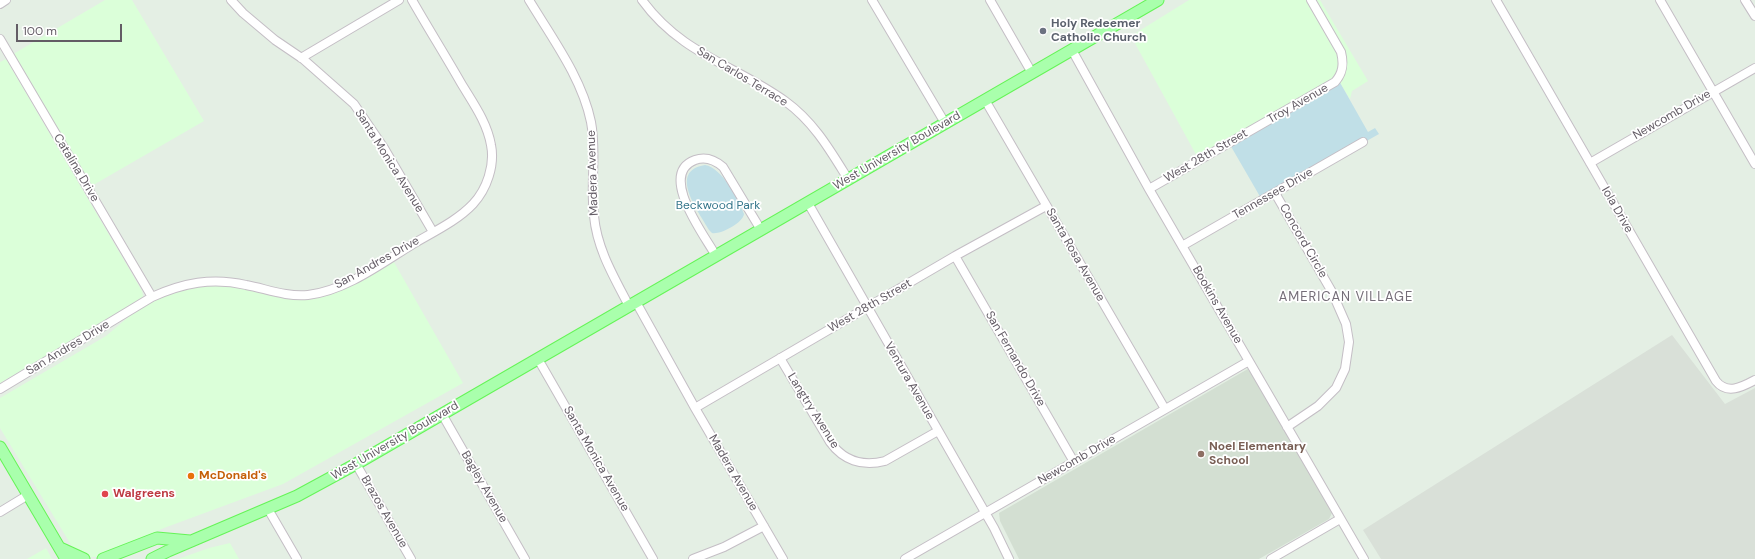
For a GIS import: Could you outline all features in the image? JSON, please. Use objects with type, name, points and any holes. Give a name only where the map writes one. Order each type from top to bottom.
[{"type":"main road","name":"West University Boulevard","points":[[152,559],[308,490],[356,464],[1158,0]]},
{"type":"main road","points":[[0,447],[66,559]]},
{"type":"main road","points":[[103,559],[157,538],[191,541]]},
{"type":"main road","points":[[60,548],[84,559]]},
{"type":"street","points":[[0,4],[6,0]]},
{"type":"street","name":"Santa Monica Avenue","points":[[232,0],[243,13],[275,40],[301,58],[350,100],[365,119],[433,232]]},
{"type":"street","points":[[301,58],[399,0]]},
{"type":"street","name":"San Andres Drive","points":[[0,389],[152,298],[185,284],[205,281],[226,281],[290,295],[307,295],[324,292],[346,283],[433,232],[465,211],[481,193],[490,173],[492,150],[489,134],[483,121],[412,0]]},
{"type":"street","name":"Madera Avenue","points":[[529,0],[572,72],[585,100],[591,121],[594,141],[593,204],[596,228],[608,266],[695,408],[783,559]]},
{"type":"street","name":"San Carlos Terrace","points":[[642,0],[650,12],[674,35],[702,54],[765,88],[798,112],[809,122],[828,145],[848,179]]},
{"type":"street","points":[[872,0],[945,123]]},
{"type":"street","points":[[990,0],[1032,73]]},
{"type":"street","name":"Troy Avenue","points":[[1263,124],[1331,85],[1341,74],[1343,64],[1341,52],[1311,0]]},
{"type":"street","name":"Iola Drive","points":[[1496,0],[1719,385],[1724,388],[1734,389],[1755,380]]},
{"type":"street","points":[[1660,0],[1755,164]]},
{"type":"street","points":[[1745,0],[1755,16]]},
{"type":"street","name":"Catalina Drive","points":[[0,39],[152,298]]},
{"type":"street","name":"Bookins Avenue","points":[[1072,50],[1182,246],[1364,559]]},
{"type":"street","name":"Newcomb Drive","points":[[1590,163],[1755,68]]},
{"type":"street","name":"Santa Rosa Avenue","points":[[985,100],[1165,409]]},
{"type":"street","name":"West 28th Street","points":[[1149,188],[1263,124]]},
{"type":"street","name":"Tennessee Drive","points":[[1182,246],[1363,142]]},
{"type":"street","points":[[716,256],[681,192],[682,171],[690,162],[702,158],[709,159],[714,160],[723,167],[761,230]]},
{"type":"street","name":"Concord Circle","points":[[1275,193],[1332,292],[1346,324],[1349,342],[1345,369],[1336,388],[1318,406],[1287,427]]},
{"type":"street","name":"Ventura Avenue","points":[[808,203],[986,513],[1009,559]]},
{"type":"street","name":"West 28th Street","points":[[695,408],[955,256],[1046,206]]},
{"type":"street","name":"San Fernando Drive","points":[[955,256],[1074,462]]},
{"type":"street","name":"Langtry Avenue","points":[[780,358],[834,448],[847,458],[869,464],[885,461],[938,431]]},
{"type":"street","name":"Santa Monica Avenue","points":[[538,359],[653,559]]},
{"type":"street","name":"Newcomb Drive","points":[[905,559],[1249,361]]},
{"type":"street","name":"Bagley Avenue","points":[[442,414],[525,559]]},
{"type":"street","name":"Brazos Avenue","points":[[356,464],[411,559]]},
{"type":"street","points":[[0,512],[28,495]]},
{"type":"street","points":[[268,508],[297,559]]},
{"type":"street","points":[[1271,559],[1340,519]]},
{"type":"street","points":[[693,559],[738,540],[764,526]]},
{"type":"shaded area","points":[[105,0],[132,0],[204,121],[88,188],[10,56]]},
{"type":"shaded area","points":[[1189,0],[1320,0],[1368,81],[1352,91],[1350,99],[1338,80],[1199,160],[1131,36]]},
{"type":"shaded area","points":[[6,59],[142,291],[143,296],[141,301],[0,383],[0,62]]},
{"type":"shaded area","points":[[391,257],[463,383],[283,484],[164,528],[97,557],[88,557],[73,548],[0,428],[0,398],[106,336],[152,297],[200,281],[295,296],[331,290]]},
{"type":"shaded area","points":[[1672,335],[1725,404],[1755,388],[1755,559],[1381,559],[1363,530]]},
{"type":"shaded area","name":"Noel Elementary School","points":[[1253,366],[1248,370],[1252,372],[1332,511],[1329,519],[1259,559],[1019,559],[1000,521],[999,513]]},
{"type":"shaded area","points":[[230,543],[239,559],[178,559],[209,548]]},
{"type":"shaded area","points":[[46,548],[52,559],[27,559]]},
{"type":"green space","points":[[1338,79],[1368,132],[1375,128],[1379,134],[1262,200],[1229,143]]},
{"type":"green space","name":"Beckwood Park","points":[[705,165],[711,167],[717,172],[729,185],[734,192],[744,214],[740,221],[731,228],[716,233],[712,233],[709,230],[693,203],[687,183],[688,175],[694,169]]},
{"type":"place","name":"Holy Redeemer Catholic Church","points":[[1043,31]]},
{"type":"place","name":"Noel Elementary School","points":[[1201,454]]},
{"type":"place","name":"McDonald's","points":[[191,476]]},
{"type":"place","name":"Walgreens","points":[[105,494]]},
{"type":"district","name":"AMERICAN VILLAGE","points":[[1346,298]]}]
